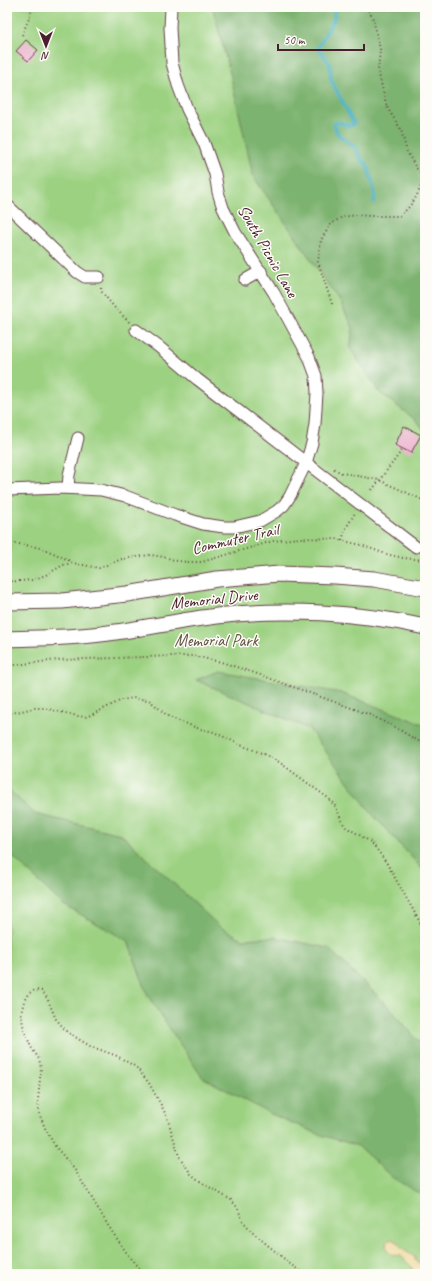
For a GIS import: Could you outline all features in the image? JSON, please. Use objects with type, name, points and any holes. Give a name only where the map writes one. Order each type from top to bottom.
[{"type":"main road","name":"Memorial Drive","points":[[7,602],[62,601],[127,594],[217,579],[279,574],[374,579],[425,588]]},
{"type":"main road","name":"Memorial Drive","points":[[7,638],[112,633],[218,616],[257,613],[296,612],[335,614],[374,618],[425,627]]},
{"type":"street","name":"South Picnic Lane","points":[[7,490],[68,488],[89,489],[114,493],[203,524],[224,527],[260,521],[277,511],[284,505],[290,496],[306,463],[312,443],[315,424],[318,393],[316,376],[310,357],[261,271],[235,232],[223,208],[218,192],[215,174],[204,143],[187,109],[172,63],[170,28],[171,7]]},
{"type":"street","points":[[7,205],[77,272],[85,277],[99,277]]},
{"type":"street","points":[[245,280],[261,271]]},
{"type":"street","points":[[136,330],[197,379],[416,547]]},
{"type":"street","points":[[68,488],[69,476],[78,438]]},
{"type":"path","points":[[22,35],[32,7]]},
{"type":"path","points":[[332,304],[318,262],[320,240],[331,224],[342,217],[356,215],[400,216],[409,207],[418,194],[425,175],[416,168],[407,152],[401,130],[387,107],[378,72],[380,48],[373,19],[367,7]]},
{"type":"path","points":[[99,277],[101,291],[136,330]]},
{"type":"path","points":[[372,490],[403,449]]},
{"type":"path","points":[[332,468],[342,473],[379,480],[425,501]]},
{"type":"path","points":[[342,540],[346,528],[358,509]]},
{"type":"path","name":"Commuter Trail","points":[[73,563],[99,568],[122,559],[150,555],[165,557],[177,561],[202,562],[273,541],[299,538],[342,540],[386,554],[403,558],[425,560]]},
{"type":"path","points":[[7,543],[26,544],[39,547],[57,554],[73,563]]},
{"type":"path","points":[[7,582],[32,580],[63,565],[73,563]]},
{"type":"path","points":[[7,666],[57,660],[194,656],[221,662],[252,672],[368,714],[425,744]]},
{"type":"path","points":[[7,714],[35,708],[44,708],[85,717],[122,700],[133,698],[149,700],[169,717],[200,729],[214,732],[264,754],[279,762],[328,798],[336,807],[342,822],[346,827],[371,842],[386,862],[425,931]]},
{"type":"path","points":[[144,1274],[130,1258],[109,1227],[74,1170],[54,1146],[45,1128],[40,1113],[38,1100],[41,1068],[39,1059],[31,1047],[24,1030],[21,1014],[24,1001],[28,994],[35,990],[42,992],[47,998],[56,1019],[66,1032],[90,1046],[117,1056],[136,1067],[149,1083],[168,1117],[179,1156],[191,1174],[201,1182],[231,1200],[237,1207],[243,1221],[252,1232],[294,1267],[305,1274]]},
{"type":"green space","name":"Memorial Park","points":[[7,7],[425,7],[425,1274],[7,1274]]},
{"type":"green space","points":[[215,7],[425,7],[425,431],[417,421],[379,392],[350,348],[353,328],[339,300],[253,176],[230,73],[213,9]]},
{"type":"green space","points":[[218,671],[341,693],[425,725],[425,872],[372,814],[309,729],[196,680]]},
{"type":"green space","points":[[7,788],[35,814],[121,834],[219,926],[242,939],[275,937],[328,948],[388,1006],[425,1049],[425,1197],[393,1178],[358,1146],[318,1134],[269,1113],[202,1077],[148,996],[128,941],[62,904],[10,854],[7,853]]},
{"type":"sand","points":[[392,1239],[398,1242],[402,1249],[415,1257],[415,1260],[424,1267],[425,1274],[412,1274],[412,1267],[400,1255],[390,1254],[386,1248],[386,1245],[388,1241]]},
{"type":"building","points":[[26,40],[38,50],[28,61],[16,51]]},
{"type":"building","points":[[404,426],[421,435],[411,453],[395,445]]},
{"type":"waterway","points":[[334,7],[334,19],[318,48],[330,64],[331,80],[354,124],[350,126],[338,122],[334,124],[338,134],[356,148],[361,159],[368,166],[375,195],[374,202]]}]
